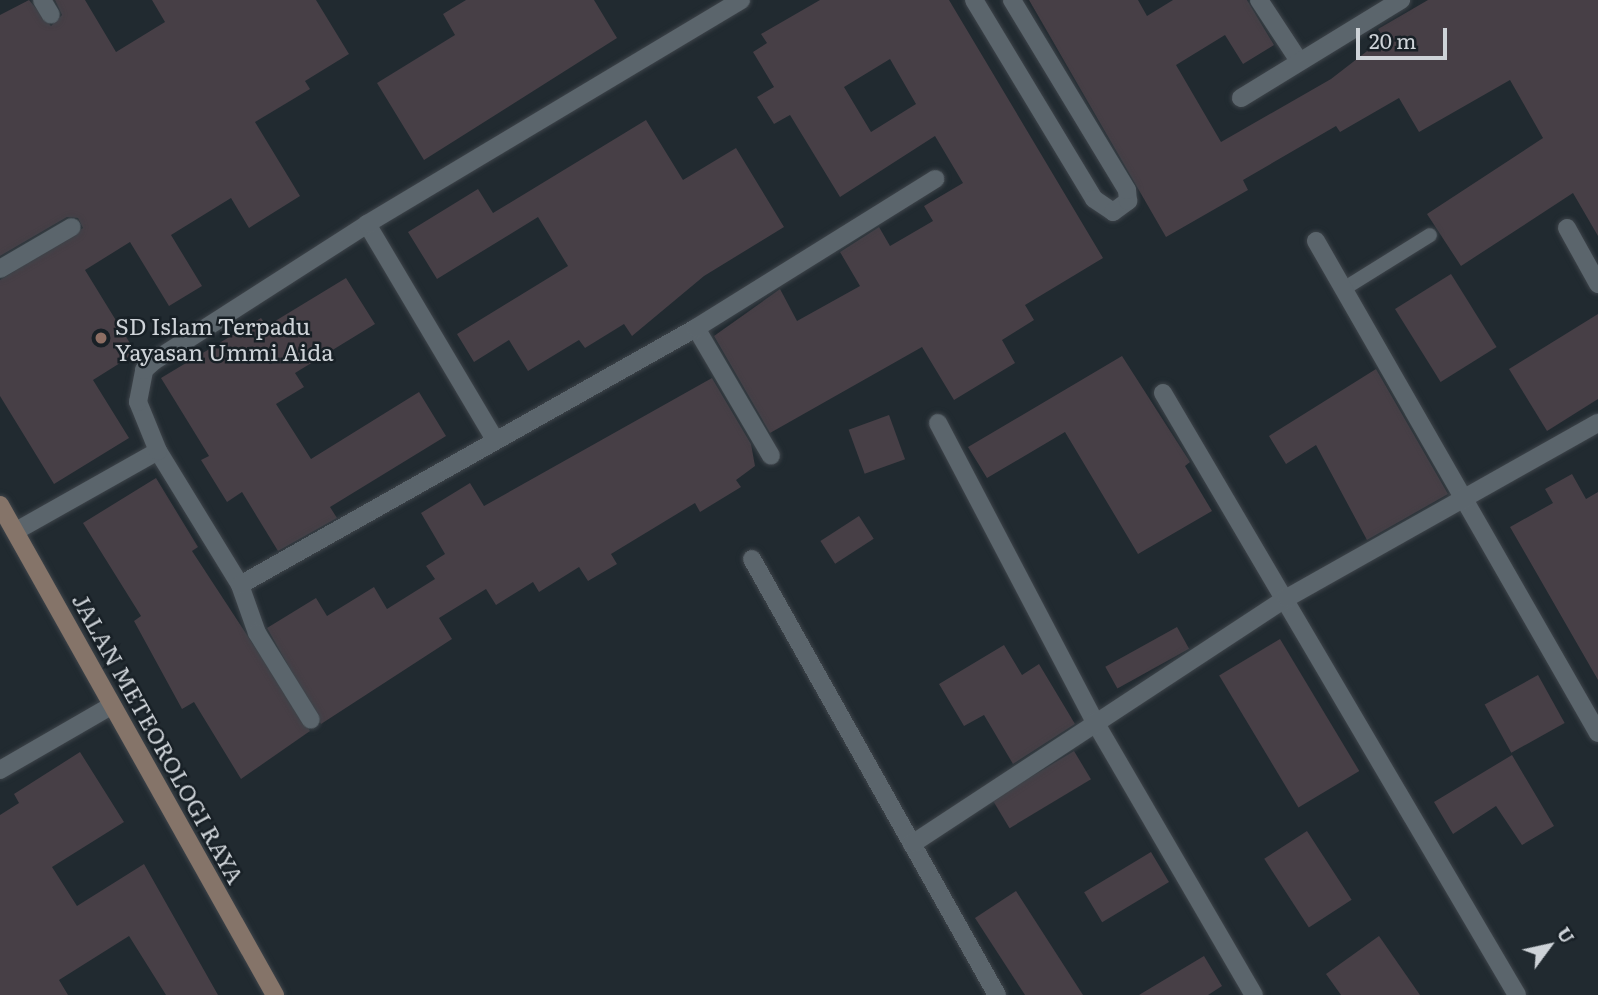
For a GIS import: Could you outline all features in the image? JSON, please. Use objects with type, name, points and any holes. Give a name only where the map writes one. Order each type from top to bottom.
[{"type":"main road","name":"JALAN METEOROLOGI RAYA","points":[[0,505],[275,995]]},
{"type":"street","points":[[311,720],[257,633],[240,585],[158,452],[138,402],[144,370],[367,224],[741,0]]},
{"type":"street","points":[[974,0],[1094,199],[1113,212],[1128,201],[1128,190],[1012,0]]},
{"type":"street","points":[[1259,0],[1299,61]]},
{"type":"street","points":[[1241,98],[1401,0]]},
{"type":"street","points":[[240,585],[696,328],[935,179]]},
{"type":"street","points":[[367,224],[495,440]]},
{"type":"street","points":[[0,269],[72,227]]},
{"type":"street","points":[[1567,228],[1598,284]]},
{"type":"street","points":[[1316,242],[1345,288],[1598,733]]},
{"type":"street","points":[[696,328],[771,456]]},
{"type":"street","points":[[1163,393],[1287,598],[1517,995]]},
{"type":"street","points":[[938,423],[1095,722],[1254,995]]},
{"type":"street","points":[[912,844],[1287,598],[1461,496],[1598,423]]},
{"type":"street","points":[[16,531],[158,452]]},
{"type":"street","points":[[752,559],[997,995]]},
{"type":"street","points":[[0,770],[111,706]]},
{"type":"lane","points":[[1345,288],[1430,235]]},
{"type":"building","points":[[29,0],[51,26],[62,15],[55,0],[85,0],[116,52],[165,22],[152,0],[316,0],[349,54],[305,81],[310,89],[255,122],[300,196],[249,228],[231,198],[171,235],[202,286],[169,306],[130,242],[85,270],[136,353],[93,380],[129,438],[54,484],[0,396],[0,280],[83,228],[78,218],[67,217],[0,256],[0,15]]},
{"type":"building","points":[[466,0],[594,0],[617,38],[424,160],[377,83],[455,35],[443,14]]},
{"type":"building","points":[[820,0],[949,0],[1103,258],[1025,305],[1034,320],[1002,340],[1015,363],[954,400],[922,347],[770,433],[714,336],[780,289],[797,321],[860,286],[840,252],[879,227],[890,246],[933,221],[924,206],[963,183],[935,136],[840,197],[790,115],[774,124],[757,97],[774,87],[753,52],[767,43],[761,34]],"holes":[[[890,59],[916,104],[871,132],[844,87]]]},
{"type":"building","points":[[1029,0],[1138,0],[1147,16],[1173,0],[1247,0],[1274,45],[1243,64],[1225,35],[1176,65],[1221,142],[1331,79],[1384,38],[1378,29],[1428,0],[1598,0],[1598,236],[1573,193],[1461,266],[1427,214],[1543,138],[1510,80],[1419,132],[1399,98],[1340,132],[1336,126],[1243,180],[1248,190],[1166,237]]},
{"type":"building","points":[[646,120],[683,180],[736,148],[784,227],[704,276],[632,336],[624,324],[585,348],[579,340],[528,371],[509,340],[474,362],[457,334],[568,266],[538,217],[437,279],[408,232],[478,189],[493,213]]},
{"type":"building","points":[[1451,274],[1497,347],[1441,382],[1395,309]]},
{"type":"building","points":[[346,278],[375,324],[295,373],[304,387],[276,404],[311,459],[419,392],[446,436],[330,507],[337,518],[278,551],[242,492],[227,502],[201,460],[209,456],[161,378],[261,318],[267,326]]},
{"type":"building","points":[[1598,314],[1598,399],[1547,431],[1509,369]]},
{"type":"building","points":[[1122,356],[1190,462],[1185,466],[1212,511],[1138,554],[1065,432],[987,478],[968,447]]},
{"type":"building","points":[[1376,369],[1448,494],[1367,540],[1316,445],[1286,464],[1269,436]]},
{"type":"building","points":[[712,378],[751,444],[755,466],[736,480],[741,487],[700,512],[695,503],[611,554],[617,564],[588,581],[579,567],[539,592],[533,582],[496,605],[486,589],[439,618],[452,639],[321,724],[267,628],[316,598],[327,616],[374,587],[387,609],[435,579],[426,566],[445,554],[421,513],[470,483],[484,506]]},
{"type":"building","points":[[889,415],[905,459],[865,474],[849,430]]},
{"type":"building","points":[[1572,474],[1586,499],[1598,492],[1598,680],[1510,527],[1553,503],[1545,489]]},
{"type":"building","points":[[156,478],[198,547],[192,551],[310,731],[241,779],[194,702],[182,709],[134,621],[141,616],[83,523]]},
{"type":"building","points":[[859,516],[874,539],[835,564],[820,541]]},
{"type":"building","points":[[1177,627],[1189,649],[1117,689],[1105,667]]},
{"type":"building","points":[[1280,639],[1359,771],[1298,808],[1219,676]]},
{"type":"building","points":[[1004,645],[1022,675],[1039,664],[1075,724],[1013,764],[984,715],[964,726],[939,684]]},
{"type":"building","points":[[1538,675],[1565,723],[1511,753],[1485,705]]},
{"type":"building","points":[[1074,751],[1091,779],[1010,828],[993,800]]},
{"type":"building","points":[[80,752],[124,822],[52,867],[77,906],[144,864],[218,995],[166,995],[129,936],[59,980],[68,995],[0,995],[0,815],[19,803],[14,794]]},
{"type":"building","points":[[1512,755],[1554,826],[1522,845],[1496,806],[1453,834],[1434,802]]},
{"type":"building","points":[[1307,831],[1352,900],[1309,928],[1264,859]]},
{"type":"building","points":[[1151,852],[1169,882],[1102,922],[1084,892]]},
{"type":"building","points":[[1016,891],[1083,995],[1025,995],[975,918]]},
{"type":"building","points":[[1379,936],[1420,995],[1341,995],[1326,974]]},
{"type":"building","points":[[1204,956],[1222,986],[1208,995],[1139,995]]},
{"type":"place","name":"SD Islam Terpadu Yayasan Ummi Aida","points":[[101,338]]}]
